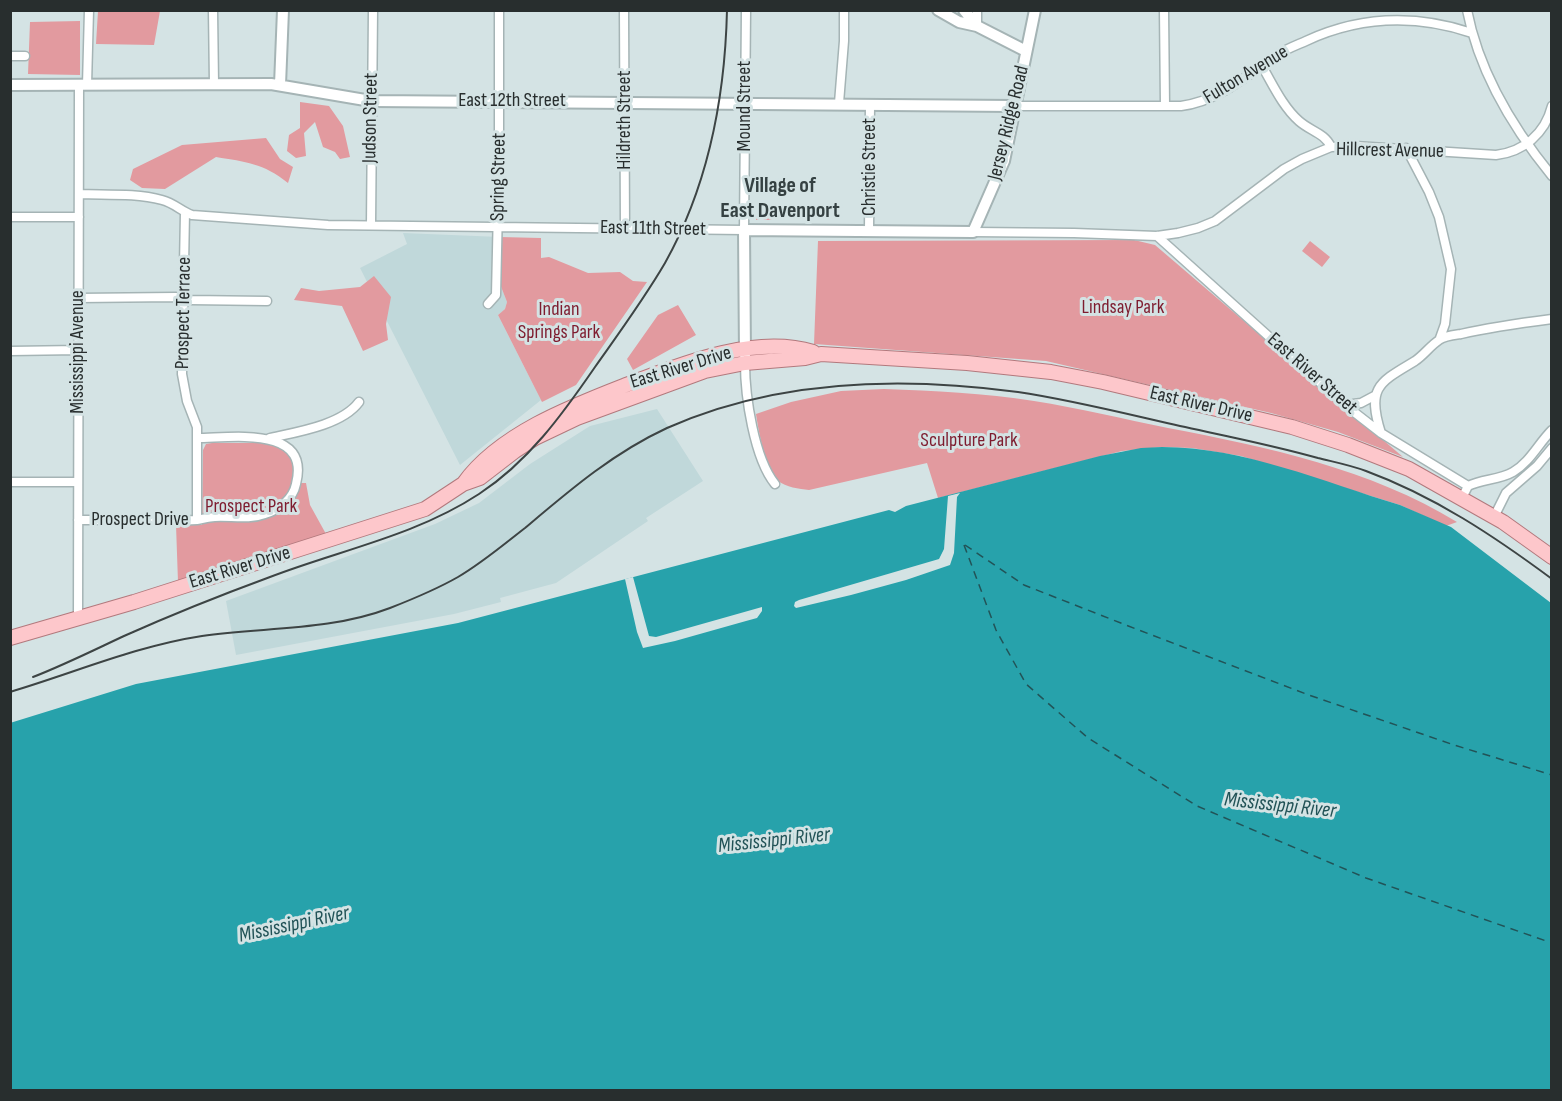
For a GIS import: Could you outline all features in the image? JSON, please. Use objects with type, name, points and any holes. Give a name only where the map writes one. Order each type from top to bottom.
[{"type":"main road","name":"East River Drive","points":[[10,638],[425,509],[463,484],[480,478],[514,451],[559,425],[744,356],[805,358],[821,354],[997,365],[1103,382],[1292,427],[1348,445],[1465,492],[1494,516],[1551,556]]},
{"type":"street","name":"Mississippi Avenue","points":[[78,618],[79,217],[83,85],[89,10]]},
{"type":"street","points":[[213,10],[214,84]]},
{"type":"street","points":[[280,86],[283,10]]},
{"type":"street","name":"Judson Street","points":[[370,225],[373,10]]},
{"type":"street","name":"Spring Street","points":[[488,304],[496,295],[500,101],[499,10]]},
{"type":"street","name":"Hildreth Street","points":[[624,10],[625,229]]},
{"type":"street","name":"Mound Street","points":[[746,10],[744,356],[747,400],[767,474],[775,484]]},
{"type":"street","name":"Christie Street","points":[[839,104],[844,10]]},
{"type":"street","points":[[938,10],[959,22],[977,26],[1026,51]]},
{"type":"street","points":[[964,10],[977,26]]},
{"type":"street","points":[[977,10],[977,26]]},
{"type":"street","name":"Jersey Ridge Road","points":[[973,232],[1004,161],[1035,10]]},
{"type":"street","points":[[1164,10],[1165,106]]},
{"type":"street","points":[[1467,10],[1472,33],[1486,72],[1511,119],[1551,176]]},
{"type":"street","name":"Fulton Avenue","points":[[1015,106],[1199,104],[1221,94],[1279,53],[1330,29],[1392,20],[1432,22],[1472,33]]},
{"type":"street","points":[[10,57],[25,56]]},
{"type":"street","points":[[1262,66],[1287,108],[1300,122],[1328,140],[1331,147]]},
{"type":"street","name":"East 12th Street","points":[[10,85],[280,86],[371,101],[1015,106]]},
{"type":"street","name":"Christie Street","points":[[870,104],[870,231]]},
{"type":"street","points":[[1528,143],[1542,128],[1551,106]]},
{"type":"street","name":"Hillcrest Avenue","points":[[1157,236],[1198,228],[1215,220],[1284,169],[1331,147],[1406,148],[1496,155],[1519,150],[1528,143]]},
{"type":"street","points":[[1381,433],[1376,414],[1376,395],[1386,378],[1416,360],[1440,338],[1445,324],[1451,269],[1438,217],[1406,148]]},
{"type":"street","points":[[80,194],[141,196],[163,200],[185,212]]},
{"type":"street","name":"East 11th Street","points":[[185,212],[192,215],[328,225],[1074,233],[1157,236]]},
{"type":"street","name":"Prospect Terrace","points":[[185,212],[182,374],[197,427],[197,520]]},
{"type":"street","points":[[10,217],[79,217]]},
{"type":"street","name":"East River Street","points":[[1157,236],[1345,405],[1465,492]]},
{"type":"street","points":[[78,298],[267,301]]},
{"type":"street","points":[[1440,338],[1551,319]]},
{"type":"street","points":[[10,351],[79,350]]},
{"type":"street","points":[[1345,405],[1361,403],[1376,395]]},
{"type":"street","points":[[197,438],[269,438],[298,433],[349,413],[359,402]]},
{"type":"street","points":[[1465,492],[1477,482],[1503,477],[1513,472],[1528,459],[1551,430]]},
{"type":"street","points":[[269,438],[283,444],[292,452],[298,433]]},
{"type":"street","points":[[1494,516],[1506,493],[1537,466],[1551,448]]},
{"type":"street","name":"Prospect Drive","points":[[78,520],[197,520],[262,516],[283,505],[296,487],[297,464],[292,452]]},
{"type":"street","points":[[1513,472],[1519,480]]},
{"type":"street","points":[[10,482],[78,482]]},
{"type":"shaded area","points":[[403,233],[500,237],[500,284],[507,302],[505,309],[498,315],[541,400],[460,465],[360,268],[407,244]]},
{"type":"shaded area","points":[[657,409],[703,481],[646,518],[648,521],[556,583],[500,598],[501,602],[454,614],[236,655],[226,601],[435,524],[479,503],[530,464],[590,426]]},
{"type":"green space","points":[[98,11],[160,11],[154,45],[96,44]]},
{"type":"green space","points":[[80,21],[80,75],[28,74],[30,22]]},
{"type":"green space","points":[[300,102],[329,106],[343,126],[350,157],[340,159],[335,152],[323,147],[315,122],[304,133],[306,156],[296,158],[287,151],[289,135],[300,128]]},
{"type":"green space","points":[[266,138],[280,159],[293,167],[288,183],[262,167],[216,157],[165,189],[142,188],[130,180],[133,169],[182,145]]},
{"type":"green space","points":[[756,204],[773,204],[773,220],[756,220]]},
{"type":"green space","name":"Indian Springs Park","points":[[500,237],[541,238],[541,258],[549,257],[588,273],[620,272],[633,281],[647,282],[576,385],[542,402],[498,315],[505,309],[507,302],[500,284]]},
{"type":"green space","name":"Lindsay Park","points":[[1134,240],[1155,245],[1403,457],[1338,432],[1271,413],[1046,361],[814,344],[818,241]]},
{"type":"green space","points":[[1310,241],[1330,257],[1322,267],[1302,251]]},
{"type":"green space","points":[[374,276],[391,297],[386,324],[388,340],[363,351],[342,306],[294,300],[301,288],[319,291],[360,287]]},
{"type":"green space","points":[[678,305],[696,335],[633,370],[627,359],[658,315]]},
{"type":"green space","name":"Sculpture Park","points":[[884,389],[1015,398],[1243,443],[1354,474],[1424,504],[1457,522],[1446,526],[1400,505],[1241,456],[1192,448],[1162,447],[1122,451],[938,498],[927,463],[809,490],[785,485],[778,481],[770,469],[763,450],[756,414],[791,402],[841,391]]},
{"type":"green space","name":"Prospect Park","points":[[265,443],[286,451],[292,461],[294,483],[306,483],[310,505],[326,534],[178,582],[176,525],[202,525],[203,450],[206,444]]},
{"type":"water","name":"Mississippi River","points":[[1141,448],[1193,449],[1253,459],[1400,505],[1451,527],[1551,603],[1551,1090],[11,1090],[10,723],[136,684],[458,623],[889,510],[895,512],[906,506],[1100,456]]},
{"type":"pier","points":[[960,493],[957,497],[954,553],[950,565],[851,595],[796,608],[794,606],[799,600],[939,559],[944,549],[948,496]]},
{"type":"pier","points":[[633,577],[649,636],[656,637],[762,607],[762,611],[757,618],[643,648],[625,579]]},
{"type":"ferry route","points":[[964,545],[996,630],[1026,684],[1088,738],[1197,806],[1366,878],[1552,943]]},
{"type":"ferry route","points":[[965,545],[1024,585],[1136,629],[1306,694],[1454,745],[1552,775]]},
{"type":"railway","points":[[33,677],[215,598],[429,521],[479,494],[529,452],[557,420],[631,316],[649,290],[680,234],[703,172],[718,108],[723,76],[727,10]]},
{"type":"railway","points":[[10,692],[129,653],[177,640],[225,633],[320,625],[390,608],[433,590],[467,572],[593,473],[628,449],[667,428],[752,399],[840,386],[884,383],[929,384],[1018,392],[1099,407],[1348,465],[1416,492],[1463,518],[1552,579]]},
{"type":"district","name":"Village of East Davenport","points":[[780,198]]}]
